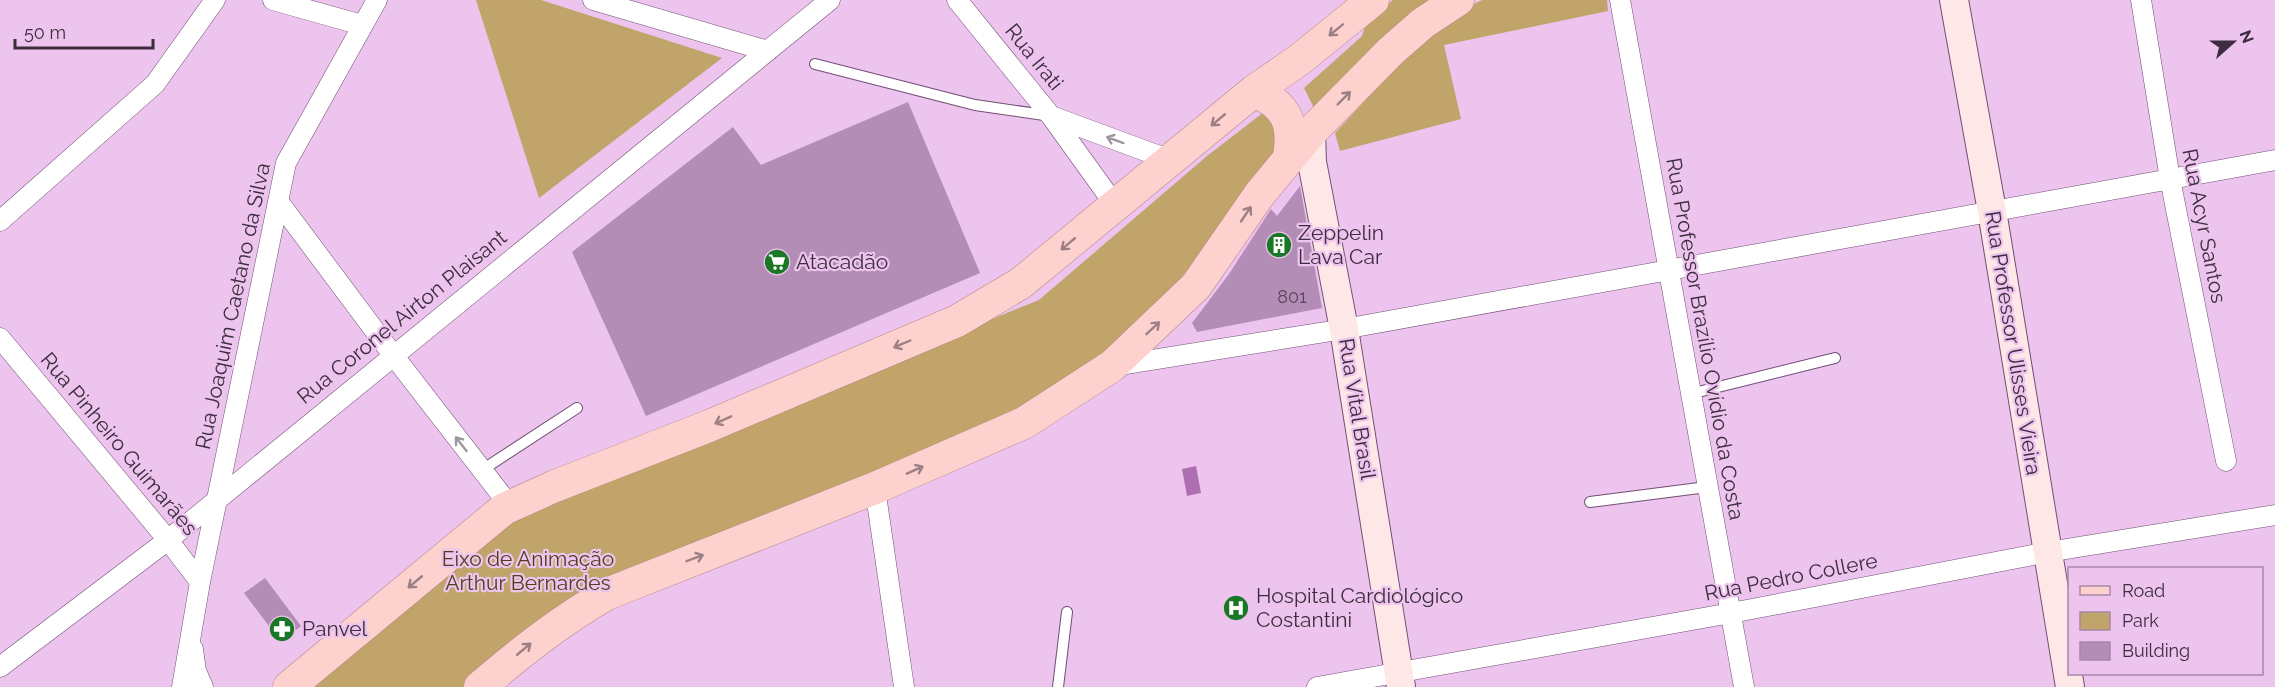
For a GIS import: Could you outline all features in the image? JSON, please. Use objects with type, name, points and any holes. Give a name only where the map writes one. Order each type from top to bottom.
[{"type":"main road","points":[[289,687],[510,506],[709,426],[957,321],[1021,283],[1254,91],[1299,60],[1373,0]]},
{"type":"main road","points":[[482,686],[536,639],[569,616],[614,590],[875,488],[1024,423],[1112,366],[1196,286],[1259,195],[1311,132],[1415,30],[1458,0]]},
{"type":"main road","points":[[1299,60],[1295,76],[1295,94],[1311,132]]},
{"type":"main road","points":[[1254,91],[1268,97],[1281,107],[1288,121],[1292,138],[1289,156]]},
{"type":"street","points":[[0,221],[155,84],[215,0]]},
{"type":"street","points":[[273,0],[362,25]]},
{"type":"street","name":"Rua Joaquim Caetano da Silva","points":[[182,687],[200,582],[286,163],[376,0]]},
{"type":"street","points":[[593,0],[768,51]]},
{"type":"street","name":"Rua Coronel Airton Plaisant","points":[[0,667],[168,540],[830,0]]},
{"type":"street","name":"Rua Irati","points":[[957,0],[1051,116],[1115,205]]},
{"type":"street","name":"Rua Professor Brazílio Ovídio da Costa","points":[[1620,0],[1744,687]]},
{"type":"street","name":"Rua Professor Ulisses Vieira","points":[[1954,0],[1992,211],[2068,675]]},
{"type":"street","name":"Rua Acyr Santos","points":[[2141,0],[2170,179],[2226,461]]},
{"type":"street","name":"Rua Irati","points":[[1051,116],[1170,160]]},
{"type":"street","name":"Rua Vital Brasil","points":[[1311,132],[1312,162],[1344,329],[1400,680]]},
{"type":"street","points":[[1112,366],[1344,329],[2275,160]]},
{"type":"street","points":[[278,201],[510,506]]},
{"type":"street","name":"Rua Pinheiro Guimarães","points":[[0,338],[168,540],[200,582]]},
{"type":"street","points":[[875,488],[903,687]]},
{"type":"street","name":"Rua Pedro Collere","points":[[1317,687],[1400,680],[2048,552],[2275,515]]},
{"type":"street","name":"Rua Joaquim Caetano da Silva","points":[[191,641],[196,671],[204,687]]},
{"type":"lane","points":[[815,64],[975,105],[1051,116]]},
{"type":"lane","points":[[1690,394],[1835,358]]},
{"type":"lane","points":[[482,470],[577,408]]},
{"type":"lane","points":[[1590,502],[1707,487]]},
{"type":"lane","points":[[1058,687],[1067,612]]},
{"type":"green space","points":[[476,0],[541,0],[722,58],[539,198]]},
{"type":"green space","points":[[1393,0],[1440,0],[1316,112],[1304,88],[1362,36],[1367,20]]},
{"type":"green space","points":[[1482,0],[1607,0],[1608,11],[1444,45],[1461,119],[1340,151],[1335,133],[1409,53],[1472,5]]},
{"type":"green space","name":"Eixo de Animação Arthur Bernardes","points":[[1273,105],[1287,143],[1139,331],[1051,392],[856,488],[588,593],[468,687],[307,687],[503,522],[551,496],[1039,300],[1207,156]]},
{"type":"shaded area","points":[[1196,466],[1201,493],[1187,496],[1182,469]]},
{"type":"building","name":"Atacadão","points":[[908,102],[980,273],[646,416],[572,252],[733,127],[761,165]]},
{"type":"building","name":"Zeppelin Lava Car","points":[[1300,186],[1322,308],[1197,332],[1192,323],[1229,274],[1271,209],[1277,216]]},
{"type":"building","points":[[265,578],[301,626],[281,642],[244,593]]},
{"type":"place","name":"Zeppelin Lava Car","points":[[1279,245]]},
{"type":"place","name":"Atacadão","points":[[777,262]]},
{"type":"place","name":"Hospital Cardiológico Costantini","points":[[1236,608]]},
{"type":"place","name":"Panvel","points":[[282,629]]}]
